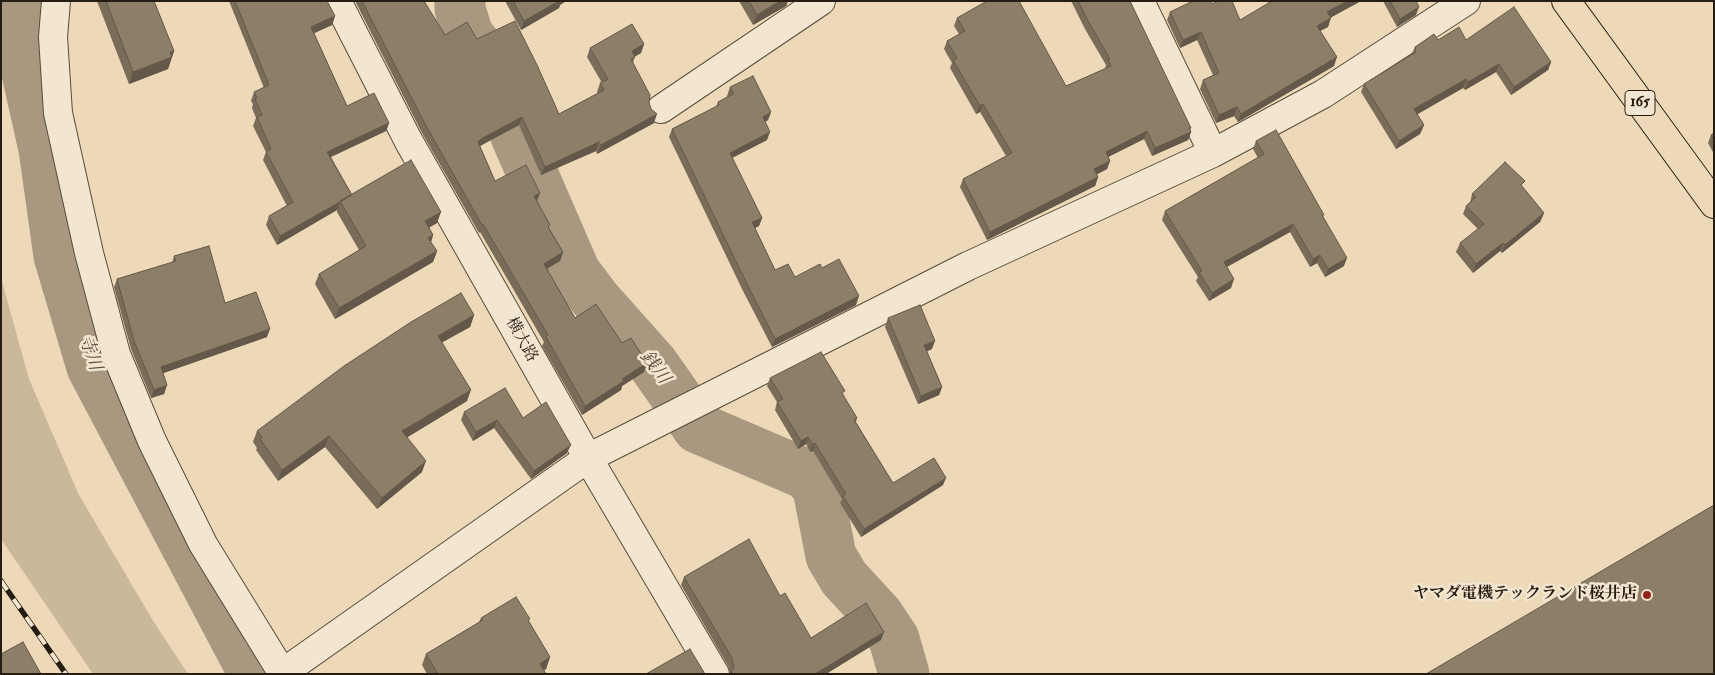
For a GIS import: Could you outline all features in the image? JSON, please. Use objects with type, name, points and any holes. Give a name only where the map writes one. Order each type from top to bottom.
[{"type":"highway","name":"165","points":[[1566,1],[1714,204]]},
{"type":"street","points":[[56,1],[53,37],[58,113],[89,253],[116,354],[152,441],[203,544],[282,674],[588,458],[968,266],[1213,153],[1323,94],[1466,1]]},
{"type":"street","name":"横大路","points":[[337,1],[408,140],[588,458],[715,674]]},
{"type":"street","points":[[661,109],[821,1]]},
{"type":"street","points":[[1140,1],[1213,153]]},
{"type":"shaded area","points":[[1,278],[29,379],[79,495],[152,619],[188,674],[93,674],[1,539]]},
{"type":"building","points":[[106,1],[154,1],[174,51],[170,52],[172,57],[133,72]]},
{"type":"building","points":[[235,1],[327,1],[335,16],[311,27],[347,106],[374,93],[389,123],[327,152],[352,195],[280,236],[269,216],[293,202],[266,152],[271,149],[257,117],[262,115],[254,92],[269,85]]},
{"type":"building","points":[[362,1],[424,1],[445,35],[467,22],[477,39],[515,21],[559,114],[604,90],[600,83],[608,79],[590,48],[632,24],[644,44],[632,51],[635,57],[631,59],[650,95],[651,109],[657,114],[601,145],[599,142],[545,167],[522,117],[478,142],[495,181],[526,165],[540,193],[534,196],[550,225],[548,227],[563,252],[544,264],[575,318],[596,304],[622,343],[631,338],[647,363],[622,379],[624,381],[585,406],[546,337],[548,335],[482,225],[425,124]]},
{"type":"building","points":[[513,1],[559,1],[524,21]]},
{"type":"building","points":[[749,1],[780,1],[757,15]]},
{"type":"building","points":[[987,1],[1019,1],[1066,86],[1111,66],[1108,60],[1110,59],[1078,1],[1130,1],[1191,128],[1189,128],[1191,132],[1155,148],[1147,131],[1106,152],[1110,161],[1094,169],[1098,177],[990,232],[963,179],[1012,153],[983,104],[980,106],[953,60],[957,58],[947,41],[965,31],[957,18]]},
{"type":"building","points":[[1193,1],[1211,1],[1212,4],[1218,1],[1232,1],[1240,20],[1272,1],[1348,1],[1327,12],[1331,18],[1317,26],[1337,57],[1241,114],[1237,107],[1219,115],[1203,80],[1219,73],[1201,32],[1183,40],[1170,12]]},
{"type":"building","points":[[1390,1],[1416,1],[1419,7],[1400,19]]},
{"type":"building","points":[[1514,7],[1551,62],[1514,87],[1499,64],[1468,82],[1466,79],[1414,109],[1424,125],[1399,141],[1364,84],[1416,52],[1414,50],[1416,49],[1415,47],[1434,34],[1438,40],[1459,27],[1466,40]]},
{"type":"building","points":[[753,76],[771,112],[763,117],[770,132],[730,153],[762,218],[752,222],[775,270],[788,264],[795,277],[820,264],[822,268],[839,259],[859,296],[775,339],[672,129],[719,105],[718,102],[733,94],[730,87]]},
{"type":"building","points":[[1276,130],[1347,258],[1328,269],[1320,255],[1313,259],[1293,224],[1224,262],[1234,279],[1212,293],[1199,272],[1202,271],[1165,211],[1264,154],[1256,141]]},
{"type":"building","points":[[411,160],[441,212],[425,221],[433,235],[428,238],[437,251],[339,308],[319,274],[366,246],[340,201]]},
{"type":"building","points":[[1505,162],[1525,181],[1521,185],[1544,213],[1505,245],[1503,243],[1476,264],[1460,243],[1484,224],[1466,206],[1476,197],[1472,194]]},
{"type":"building","points":[[209,246],[225,303],[256,292],[270,329],[161,367],[167,385],[154,390],[134,341],[117,279],[176,261],[174,256]]},
{"type":"building","points":[[461,293],[474,315],[438,336],[471,390],[402,431],[426,461],[382,498],[329,436],[282,470],[260,439],[262,437],[257,431],[344,366],[411,322]]},
{"type":"building","points":[[920,305],[935,341],[924,345],[942,387],[921,396],[888,318]]},
{"type":"building","points":[[821,352],[845,391],[842,393],[857,418],[854,420],[893,483],[934,458],[946,478],[864,529],[843,496],[846,494],[815,443],[813,445],[808,437],[801,441],[777,402],[783,399],[770,378]]},
{"type":"building","points":[[505,388],[523,418],[546,402],[571,445],[534,471],[497,420],[476,432],[464,412]]},
{"type":"building","name":"ヤマダ電機テックランド桜井店","points":[[1714,505],[1714,674],[1426,674]]},
{"type":"building","points":[[749,539],[780,596],[785,593],[811,638],[866,603],[884,632],[815,674],[731,674],[734,666],[732,658],[684,577]]},
{"type":"building","points":[[516,597],[550,657],[540,664],[546,674],[438,674],[426,654],[483,620],[481,618]]},
{"type":"building","points":[[23,642],[41,674],[1,674],[1,654]]},
{"type":"building","points":[[690,649],[705,674],[646,674]]},
{"type":"waterway","name":"寺川","points":[[22,1],[20,42],[44,149],[59,256],[92,367],[254,674]]},
{"type":"waterway","name":"銭川","points":[[460,1],[460,9],[468,35],[485,56],[502,87],[516,136],[575,272],[596,300],[653,364],[698,428],[808,475],[818,489],[831,556],[844,578],[878,615],[894,639],[904,674]]},
{"type":"railway","points":[[1,581],[66,674]]},
{"type":"place","name":"ヤマダ電機テックランド桜井店","points":[[1647,595]]}]
